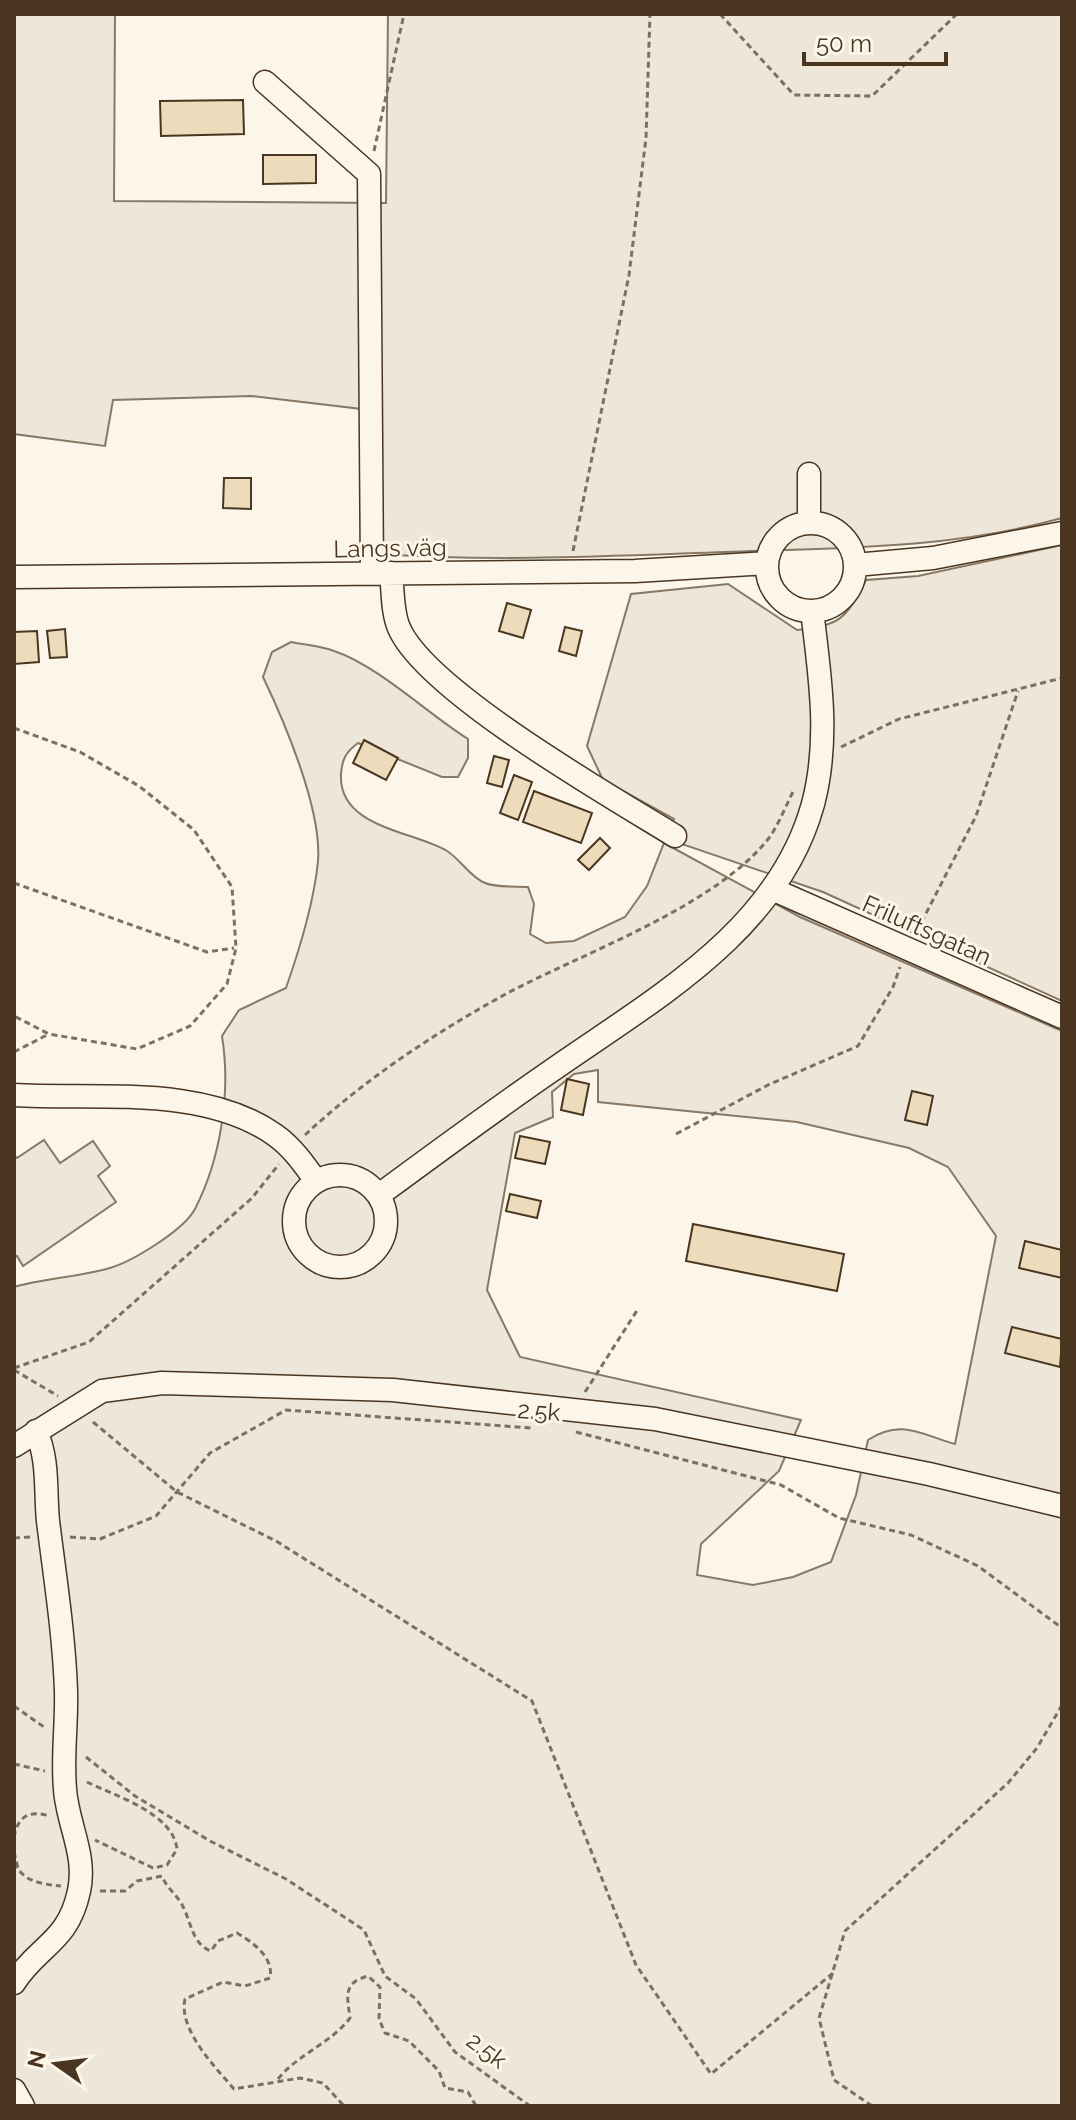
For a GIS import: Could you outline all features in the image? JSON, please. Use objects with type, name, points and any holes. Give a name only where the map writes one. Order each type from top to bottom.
[{"type":"street","points":[[265,82],[369,174],[382,573],[398,627],[415,653],[435,671],[531,744],[675,836]]},
{"type":"street","points":[[809,474],[809,523]]},
{"type":"street","points":[[809,523],[825,525],[840,534],[851,548],[855,565],[853,581],[841,599],[828,608],[812,611],[792,607],[779,598],[770,584],[767,563],[778,537],[792,527],[809,523]]},
{"type":"street","points":[[855,565],[933,558],[1062,533]]},
{"type":"street","name":"Langs väg","points":[[14,577],[569,572],[733,568],[767,563]]},
{"type":"street","points":[[379,1195],[696,969],[748,920],[772,889],[805,827],[822,761],[822,695],[812,611]]},
{"type":"street","name":"Friluftsgatan","points":[[772,889],[1062,1017]]},
{"type":"street","points":[[14,1095],[198,1105],[244,1119],[274,1134],[291,1148],[316,1181]]},
{"type":"street","points":[[329,1175],[351,1175],[370,1185],[379,1195],[386,1217],[379,1246],[356,1265],[333,1267],[312,1258],[295,1233],[297,1203],[316,1181],[329,1175]]},
{"type":"street","points":[[14,1446],[102,1391],[162,1383],[393,1390],[655,1419],[929,1474],[1062,1506]]},
{"type":"street","points":[[14,1983],[68,1926],[80,1887],[80,1857],[64,1772],[66,1694],[60,1594],[45,1465],[36,1431]]},
{"type":"street","points":[[14,2090],[23,2106]]},
{"type":"path","points":[[369,174],[404,14]]},
{"type":"path","points":[[569,572],[629,275],[646,138],[650,14]]},
{"type":"path","points":[[720,14],[794,95],[841,96],[872,96],[957,14]]},
{"type":"path","points":[[822,761],[845,745],[899,719],[1062,678]]},
{"type":"path","points":[[14,728],[80,752],[139,786],[194,830],[232,887],[236,948],[227,984],[190,1026],[137,1049],[49,1034],[14,1016]]},
{"type":"path","points":[[14,1369],[89,1342],[252,1198],[291,1148],[387,1067],[477,1012],[697,899],[746,862],[770,837],[795,789]]},
{"type":"path","points":[[14,883],[207,952],[236,948]]},
{"type":"path","points":[[14,1052],[49,1034]]},
{"type":"path","points":[[574,1409],[638,1309]]},
{"type":"path","points":[[14,1369],[75,1407],[177,1492],[276,1541],[532,1701],[636,1965],[711,2074],[833,1973]]},
{"type":"path","name":"2.5k","points":[[14,1538],[51,1536],[100,1539],[156,1516],[210,1453],[286,1410],[532,1428]]},
{"type":"path","name":"2.5k","points":[[576,1433],[781,1485],[839,1518],[911,1535],[978,1566],[1060,1622],[1062,1628]]},
{"type":"path","points":[[872,2106],[834,2080],[819,2018],[845,1931],[1008,1783],[1037,1748],[1062,1705]]},
{"type":"path","name":"2.5k","points":[[14,1706],[135,1796],[210,1841],[286,1879],[364,1930],[385,1976],[416,1999],[455,2052],[530,2106]]},
{"type":"path","points":[[14,1764],[64,1772],[124,1800],[159,1821],[176,1839],[176,1856],[160,1869],[153,1868],[58,1819],[30,1813],[17,1823],[14,1837]]},
{"type":"path","points":[[14,1852],[19,1873]]},
{"type":"path","points":[[14,1863],[19,1873],[43,1885],[118,1893],[137,1881],[162,1876],[184,1909],[193,1935],[206,1949],[211,1951],[218,1941],[237,1933],[256,1947],[270,1964],[270,1978],[245,1986],[223,1982],[185,1999],[183,2013],[198,2045],[234,2089],[249,2089],[278,2079],[323,2083],[344,2106]]},
{"type":"path","points":[[278,2079],[292,2061],[341,2028],[350,2018],[346,1991],[351,1983],[368,1976],[380,1987],[379,2019],[385,2033],[409,2041],[439,2071],[445,2088],[468,2092],[476,2106]]},
{"type":"shaded area","points":[[14,14],[115,14],[114,201],[386,203],[388,14],[1062,14],[1062,518],[979,536],[852,548],[552,558],[380,554],[378,411],[251,396],[113,400],[105,446],[14,434]]},
{"type":"shaded area","points":[[1062,545],[1062,1001],[823,892],[667,839],[674,819],[603,780],[587,746],[631,594],[728,584],[797,630],[824,626],[840,618],[853,604],[866,580],[918,576]]},
{"type":"shaded area","points":[[291,642],[324,648],[350,658],[385,678],[468,739],[468,758],[458,777],[442,777],[358,743],[342,764],[343,792],[352,806],[365,817],[447,851],[480,881],[495,886],[528,887],[534,904],[530,934],[546,943],[574,941],[625,917],[647,886],[664,843],[800,917],[1062,1031],[1062,2106],[14,2106],[14,1287],[120,1264],[157,1244],[189,1217],[204,1189],[222,1124],[225,1079],[222,1036],[239,1010],[286,988],[313,893],[318,840],[300,767],[263,677],[272,652]],"holes":[[[598,1070],[598,1102],[797,1122],[909,1148],[948,1167],[996,1236],[955,1444],[901,1429],[880,1433],[868,1440],[856,1495],[831,1562],[793,1577],[753,1585],[697,1575],[701,1544],[779,1471],[801,1420],[520,1357],[487,1290],[515,1133],[553,1117],[552,1092],[574,1074]]]},
{"type":"shaded area","points":[[44,1140],[60,1163],[93,1141],[110,1166],[98,1176],[116,1202],[23,1266],[17,1256],[14,1258],[14,1155],[17,1158]]},
{"type":"building","points":[[243,100],[244,134],[161,136],[160,101]]},
{"type":"building","points":[[263,155],[316,155],[316,183],[263,184]]},
{"type":"building","points":[[224,478],[251,478],[251,509],[223,508]]},
{"type":"building","points":[[507,603],[531,610],[523,638],[499,631]]},
{"type":"building","points":[[565,627],[582,631],[576,656],[559,651]]},
{"type":"building","points":[[65,629],[67,657],[50,658],[47,631]]},
{"type":"building","points":[[37,631],[39,662],[14,664],[14,632]]},
{"type":"building","points":[[364,740],[398,758],[386,780],[353,763]]},
{"type":"building","points":[[494,756],[509,760],[502,787],[487,783]]},
{"type":"building","points":[[514,775],[532,782],[518,820],[500,813]]},
{"type":"building","points":[[534,791],[592,813],[581,843],[523,822]]},
{"type":"building","points":[[600,838],[610,848],[589,870],[578,860]]},
{"type":"building","points":[[567,1079],[589,1084],[583,1115],[561,1110]]},
{"type":"building","points":[[912,1091],[933,1096],[927,1125],[905,1120]]},
{"type":"building","points":[[520,1136],[550,1142],[545,1164],[515,1158]]},
{"type":"building","points":[[510,1194],[541,1201],[537,1218],[506,1211]]},
{"type":"building","points":[[693,1224],[844,1254],[837,1291],[686,1261]]},
{"type":"building","points":[[1025,1241],[1062,1250],[1062,1278],[1019,1268]]},
{"type":"building","points":[[1012,1327],[1062,1339],[1060,1367],[1005,1353]]}]
